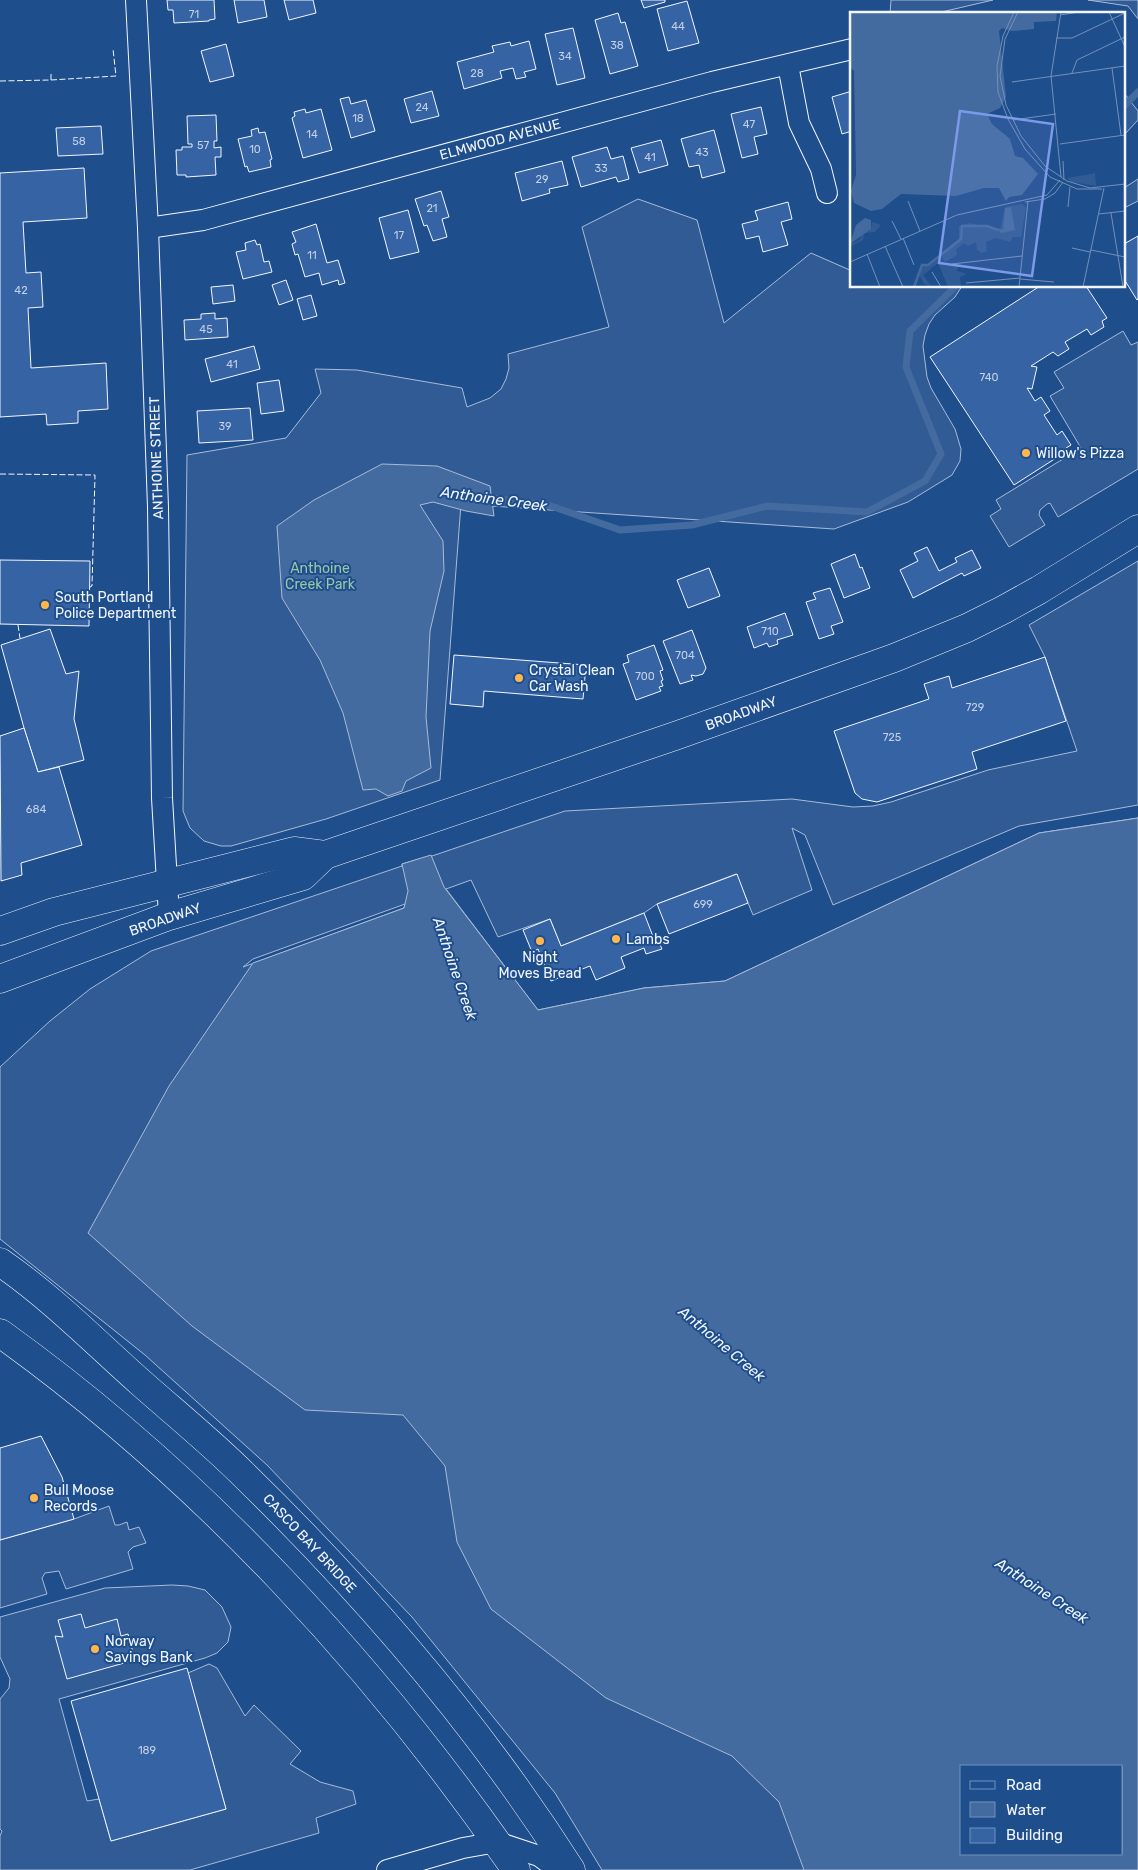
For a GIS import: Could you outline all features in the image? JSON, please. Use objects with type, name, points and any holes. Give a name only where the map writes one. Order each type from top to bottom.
[{"type":"main road","name":"BROADWAY","points":[[0,979],[169,916],[303,876],[325,855],[676,736],[894,658],[967,628],[1003,610],[1138,529]]},
{"type":"main road","name":"BROADWAY","points":[[0,931],[54,912],[294,851],[325,855]]},
{"type":"main road","name":"CASCO BAY BRIDGE","points":[[0,1262],[57,1305],[107,1353],[242,1473],[341,1574],[435,1684],[496,1762],[571,1870]]},
{"type":"main road","points":[[0,1333],[96,1407],[165,1467],[239,1538],[298,1599],[362,1670],[440,1764],[516,1870]]},
{"type":"street","name":"ANTHOINE STREET","points":[[136,0],[148,228],[158,507],[162,798],[169,916]]},
{"type":"street","name":"ELMWOOD AVENUE","points":[[148,228],[202,220],[712,82],[850,50]]},
{"type":"street","points":[[788,65],[799,123],[821,168],[827,193]]},
{"type":"street","points":[[387,1870],[463,1848],[497,1842],[539,1856],[558,1870]]},
{"type":"shaded area","points":[[891,0],[993,0],[942,12],[890,12]]},
{"type":"shaded area","points":[[1088,0],[1138,0],[1138,19],[1128,6]]},
{"type":"shaded area","points":[[1126,96],[1138,111],[1138,120],[1126,133]]},
{"type":"shaded area","points":[[1138,179],[1138,201],[1126,207],[1126,187]]},
{"type":"shaded area","name":"Anthoine Creek Park","points":[[638,199],[697,220],[724,323],[811,253],[850,270],[850,288],[961,288],[955,297],[935,315],[929,324],[923,346],[927,377],[931,388],[955,429],[961,449],[960,461],[952,475],[908,502],[834,529],[461,504],[440,780],[326,819],[231,846],[221,846],[204,841],[190,828],[183,811],[187,455],[286,438],[321,393],[315,369],[357,370],[462,388],[467,407],[490,398],[501,389],[506,379],[509,368],[508,354],[609,327],[582,227]]},
{"type":"shaded area","points":[[1123,331],[1131,345],[1138,342],[1138,469],[1058,517],[1050,503],[1047,504],[1040,510],[1039,515],[1045,525],[1009,547],[990,516],[1001,509],[996,500],[1081,448],[1050,396],[1064,388],[1054,372]]},
{"type":"shaded area","points":[[1138,561],[1138,805],[1019,826],[833,905],[805,835],[792,828],[812,890],[753,915],[736,874],[657,904],[644,913],[561,946],[550,919],[498,937],[471,880],[446,889],[538,1010],[644,988],[725,981],[1039,833],[1138,818],[1138,1870],[602,1870],[555,1793],[412,1617],[267,1465],[145,1355],[0,1239],[0,1067],[50,1021],[90,989],[151,951],[402,866],[402,864],[432,856],[565,811],[792,799],[853,807],[873,806],[891,802],[988,770],[1077,751],[1045,657],[1029,625]],"holes":[[[405,904],[404,908],[243,967],[253,959]]]},
{"type":"shaded area","points":[[109,1506],[115,1525],[127,1522],[129,1530],[139,1527],[146,1543],[133,1547],[128,1552],[133,1569],[66,1589],[59,1571],[45,1573],[42,1578],[47,1594],[0,1608],[0,1540],[74,1519]]},
{"type":"shaded area","points":[[172,1585],[205,1590],[222,1607],[231,1627],[228,1642],[217,1653],[205,1658],[59,1699],[87,1801],[99,1799],[111,1841],[226,1809],[188,1673],[209,1664],[217,1668],[245,1716],[254,1705],[301,1751],[290,1764],[320,1782],[353,1791],[356,1804],[316,1818],[319,1833],[190,1870],[0,1870],[0,1836],[2,1831],[0,1829],[0,1699],[9,1688],[10,1679],[0,1657],[0,1617],[105,1588]]},
{"type":"water","points":[[382,464],[437,466],[490,486],[494,516],[433,502],[420,505],[443,541],[444,571],[430,631],[426,717],[431,768],[406,781],[402,791],[388,796],[376,789],[363,790],[343,713],[320,660],[282,598],[277,526],[314,500]]},
{"type":"water","points":[[1138,818],[1138,1870],[804,1870],[779,1802],[732,1756],[606,1698],[491,1609],[457,1542],[445,1466],[403,1415],[305,1410],[192,1326],[88,1233],[169,1086],[253,963],[404,908],[408,891],[402,864],[431,855],[444,887],[538,1010],[644,988],[725,981],[1039,833]]},
{"type":"building","points":[[167,0],[214,0],[215,19],[174,23],[173,10],[168,10]]},
{"type":"building","points":[[234,0],[264,0],[267,17],[238,23]]},
{"type":"building","points":[[284,0],[313,0],[316,13],[289,20]]},
{"type":"building","points":[[641,0],[665,0],[665,2],[644,8]]},
{"type":"building","points":[[687,1],[699,43],[668,51],[657,9]]},
{"type":"building","points":[[618,13],[621,23],[625,22],[638,66],[610,74],[595,20]]},
{"type":"building","points":[[573,28],[585,78],[557,85],[545,34]]},
{"type":"building","points":[[529,41],[536,69],[524,72],[526,77],[516,79],[513,68],[500,71],[502,78],[464,89],[457,62],[494,52],[492,46],[510,42],[511,46]]},
{"type":"building","points":[[226,44],[234,76],[210,82],[201,51]]},
{"type":"building","points":[[432,91],[439,116],[411,123],[404,99]]},
{"type":"building","points":[[850,92],[850,132],[842,134],[832,97]]},
{"type":"building","points":[[349,97],[351,104],[366,100],[375,131],[351,138],[340,99]]},
{"type":"building","points":[[761,107],[767,134],[754,137],[758,154],[742,158],[731,114]]},
{"type":"building","points":[[305,109],[306,113],[321,109],[332,150],[303,158],[292,118],[295,116],[294,112]]},
{"type":"building","points":[[216,115],[217,141],[214,141],[214,148],[221,147],[221,157],[215,157],[216,175],[186,177],[186,175],[177,175],[176,150],[182,150],[182,147],[192,147],[192,144],[188,144],[187,116]]},
{"type":"building","points":[[101,126],[103,154],[58,156],[56,128]]},
{"type":"building","points":[[258,128],[259,133],[265,132],[272,159],[270,160],[271,167],[249,172],[247,166],[245,167],[238,139],[252,136],[251,130]]},
{"type":"building","points":[[714,130],[725,172],[702,178],[699,165],[689,167],[681,139]]},
{"type":"building","points":[[661,140],[668,165],[639,173],[631,148]]},
{"type":"building","points":[[607,147],[611,159],[623,156],[629,179],[618,182],[616,177],[581,187],[572,157]]},
{"type":"building","points":[[562,161],[568,185],[549,189],[550,193],[522,201],[515,173]]},
{"type":"building","points":[[84,168],[87,218],[23,222],[26,273],[41,272],[43,307],[28,308],[31,368],[106,363],[108,409],[78,411],[78,423],[47,425],[46,414],[0,417],[0,173]]},
{"type":"building","points":[[441,191],[449,217],[442,219],[447,237],[433,241],[427,225],[424,226],[415,199]]},
{"type":"building","points":[[788,202],[792,219],[781,222],[788,245],[763,252],[759,236],[746,239],[742,224],[758,220],[755,211]]},
{"type":"building","points":[[408,210],[419,252],[390,259],[379,218]]},
{"type":"building","points":[[316,224],[327,263],[338,260],[345,283],[339,285],[338,280],[322,285],[319,273],[305,277],[298,254],[295,255],[292,244],[296,242],[292,232]]},
{"type":"building","points":[[1138,236],[1137,300],[1126,282],[1126,243]]},
{"type":"building","points":[[255,240],[257,245],[260,244],[264,262],[269,261],[272,272],[243,279],[236,252],[246,250],[245,243]]},
{"type":"building","points":[[286,280],[293,300],[279,305],[272,285]]},
{"type":"building","points":[[233,285],[235,301],[213,304],[211,287]]},
{"type":"building","points":[[1037,288],[1087,288],[1107,318],[1102,321],[1104,327],[1091,335],[1087,329],[1065,342],[1069,349],[1058,356],[1053,352],[1031,366],[1037,367],[1032,389],[1027,388],[1035,401],[1041,397],[1050,411],[1044,415],[1057,435],[1062,431],[1071,445],[1066,448],[1067,451],[1014,485],[930,357]]},
{"type":"building","points":[[311,295],[317,316],[303,320],[297,299]]},
{"type":"building","points":[[215,313],[215,319],[227,318],[228,337],[185,340],[184,320],[201,319],[201,314]]},
{"type":"building","points":[[254,346],[260,369],[211,382],[205,359]]},
{"type":"building","points":[[279,380],[284,411],[261,414],[257,383]]},
{"type":"building","points":[[250,408],[253,440],[199,443],[197,411]]},
{"type":"building","points":[[927,547],[939,571],[957,562],[955,558],[972,550],[981,568],[964,576],[962,573],[913,598],[900,570],[918,561],[914,553]]},
{"type":"building","points":[[855,554],[870,588],[844,598],[831,564]]},
{"type":"building","name":"South Portland Police Department","points":[[0,560],[90,561],[89,626],[0,624]]},
{"type":"building","points":[[709,568],[720,596],[688,608],[677,580]]},
{"type":"building","points":[[830,588],[843,622],[831,626],[834,634],[819,639],[806,602],[816,599],[813,593]]},
{"type":"building","points":[[785,613],[793,635],[777,640],[778,644],[769,647],[767,643],[754,648],[747,627]]},
{"type":"building","points":[[50,629],[66,674],[79,671],[74,719],[84,760],[38,772],[1,645]]},
{"type":"building","points":[[692,630],[706,668],[703,674],[691,675],[693,680],[680,684],[663,641]]},
{"type":"building","points":[[654,645],[663,670],[660,671],[663,686],[659,687],[661,691],[636,700],[623,664],[629,662],[627,655]]},
{"type":"building","name":"Crystal Clean Car Wash","points":[[454,655],[586,665],[583,699],[484,691],[483,707],[450,704]]},
{"type":"building","points":[[1045,657],[1066,721],[972,752],[977,769],[877,802],[862,799],[855,793],[834,731],[929,699],[924,684],[949,676],[952,688]]},
{"type":"building","points":[[24,728],[38,772],[59,767],[82,845],[21,863],[22,875],[1,881],[0,736]]},
{"type":"building","points":[[737,874],[748,903],[669,934],[657,904]]},
{"type":"building","points":[[644,913],[654,939],[657,938],[662,949],[646,954],[644,948],[621,957],[625,968],[596,980],[590,966],[551,981],[538,949],[532,952],[523,930],[550,919],[561,946]]},
{"type":"building","name":"Bull Moose Records","points":[[41,1436],[62,1477],[74,1519],[0,1540],[0,1448]]},
{"type":"building","name":"Norway Savings Bank","points":[[81,1614],[85,1628],[117,1619],[121,1636],[128,1634],[135,1660],[67,1679],[55,1636],[63,1637],[58,1620]]},
{"type":"building","points":[[187,1668],[226,1809],[111,1841],[71,1701]]},
{"type":"waterway","name":"Anthoine Creek","points":[[1126,104],[1138,92]]},
{"type":"waterway","name":"Anthoine Creek","points":[[484,497],[548,505],[620,530],[692,525],[767,506],[867,512],[925,481],[941,454],[906,367],[910,331],[954,288]]},
{"type":"fence","points":[[51,80],[116,76],[113,49]]},
{"type":"fence","points":[[0,81],[51,80],[51,73]]},
{"type":"fence","points":[[0,474],[95,475],[92,586],[90,587]]},
{"type":"fence","points":[[18,625],[20,638]]},
{"type":"place","name":"Willow's Pizza","points":[[1026,453]]},
{"type":"place","name":"South Portland Police Department","points":[[45,605]]},
{"type":"place","name":"Crystal Clean Car Wash","points":[[519,678]]},
{"type":"place","name":"Lambs","points":[[616,939]]},
{"type":"place","name":"Night Moves Bread","points":[[540,941]]},
{"type":"place","name":"Bull Moose Records","points":[[34,1498]]},
{"type":"place","name":"Norway Savings Bank","points":[[95,1649]]}]
